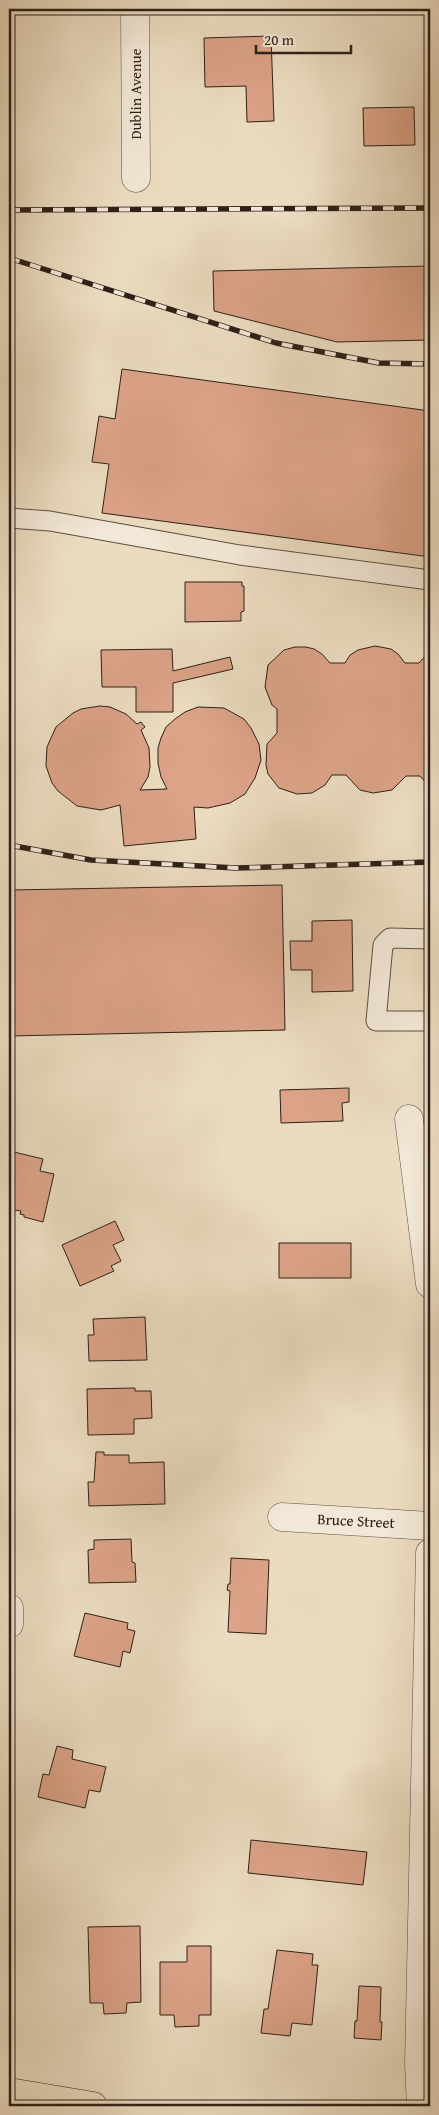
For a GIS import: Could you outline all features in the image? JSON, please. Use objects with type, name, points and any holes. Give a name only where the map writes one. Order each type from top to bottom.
[{"type":"main road","points":[[9,2092],[93,2106]]},
{"type":"street","name":"Dublin Avenue","points":[[135,9],[136,178]]},
{"type":"street","points":[[409,1119],[430,1284]]},
{"type":"street","name":"Bruce Street","points":[[282,1517],[430,1526]]},
{"type":"street","points":[[422,2106],[419,2064],[430,1552]]},
{"type":"street","points":[[9,1608],[9,1624]]},
{"type":"lane","points":[[9,518],[50,521],[240,555],[430,580]]},
{"type":"lane","points":[[430,939],[390,938],[383,945],[376,1021],[430,1021]]},
{"type":"building","points":[[271,36],[274,121],[247,122],[246,86],[205,87],[204,38]]},
{"type":"building","points":[[414,107],[415,145],[364,146],[363,108]]},
{"type":"building","points":[[430,266],[430,340],[337,342],[214,311],[213,271]]},
{"type":"building","points":[[122,369],[430,411],[430,557],[102,513],[109,464],[92,462],[99,416],[115,419]]},
{"type":"building","points":[[185,582],[242,582],[242,586],[244,586],[244,611],[241,612],[241,621],[185,622]]},
{"type":"building","points":[[375,646],[391,649],[405,663],[419,663],[430,651],[430,787],[420,776],[406,776],[392,790],[373,793],[360,790],[346,775],[332,775],[325,785],[312,793],[297,794],[279,788],[268,774],[266,765],[267,744],[277,733],[277,709],[272,705],[265,687],[268,665],[284,650],[295,647],[314,649],[322,654],[330,663],[345,663],[350,655],[358,650]]},
{"type":"building","points":[[172,649],[173,671],[230,657],[233,669],[173,683],[173,712],[136,712],[136,687],[102,687],[101,650]]},
{"type":"building","points":[[100,706],[110,707],[126,714],[137,724],[141,722],[145,727],[141,730],[149,748],[150,767],[148,777],[140,790],[167,789],[161,777],[158,763],[158,748],[161,738],[166,727],[175,719],[185,712],[198,707],[224,708],[244,719],[259,744],[261,760],[255,778],[245,794],[230,803],[208,808],[194,807],[196,839],[124,846],[120,805],[101,810],[77,806],[58,791],[52,783],[46,766],[47,747],[56,727],[81,709]]},
{"type":"building","points":[[282,885],[285,1030],[9,1036],[9,890]]},
{"type":"building","points":[[352,920],[353,991],[312,992],[312,970],[291,970],[290,941],[312,941],[312,921]]},
{"type":"building","points":[[349,1088],[349,1102],[342,1103],[343,1121],[281,1123],[280,1090]]},
{"type":"building","points":[[14,1152],[43,1159],[40,1171],[54,1174],[43,1222],[24,1217],[24,1215],[20,1214],[21,1211],[9,1209],[9,1177]]},
{"type":"building","points":[[115,1221],[124,1240],[113,1245],[121,1261],[111,1266],[114,1271],[80,1286],[62,1245]]},
{"type":"building","points":[[279,1243],[351,1243],[351,1278],[279,1278]]},
{"type":"building","points":[[145,1317],[147,1360],[89,1361],[88,1335],[94,1335],[93,1319]]},
{"type":"building","points":[[135,1388],[135,1391],[151,1391],[152,1418],[134,1419],[134,1434],[88,1435],[87,1389]]},
{"type":"building","points":[[96,1452],[104,1452],[104,1455],[129,1455],[129,1463],[164,1462],[165,1504],[89,1506],[88,1482],[94,1482]]},
{"type":"building","points":[[131,1539],[132,1562],[135,1563],[136,1582],[89,1583],[88,1550],[94,1549],[94,1540]]},
{"type":"building","points":[[231,1558],[269,1560],[266,1634],[228,1632],[230,1591],[227,1590],[228,1584],[230,1584]]},
{"type":"building","points":[[85,1613],[128,1623],[127,1629],[135,1631],[130,1653],[123,1651],[120,1667],[74,1656]]},
{"type":"building","points":[[57,1746],[73,1750],[72,1759],[106,1767],[100,1792],[89,1790],[85,1808],[38,1797],[43,1774],[49,1775]]},
{"type":"building","points":[[251,1840],[367,1852],[363,1885],[248,1873]]},
{"type":"building","points":[[140,1926],[141,2002],[127,2003],[126,2013],[104,2014],[103,2003],[90,2003],[88,1927]]},
{"type":"building","points":[[187,1946],[211,1946],[211,2015],[199,2015],[199,2026],[175,2027],[174,2015],[160,2015],[160,1962],[187,1962]]},
{"type":"building","points":[[277,1950],[313,1954],[312,1965],[318,1965],[312,2025],[292,2023],[290,2036],[261,2033],[264,2009],[268,2009]]},
{"type":"building","points":[[359,1986],[381,1987],[381,2040],[354,2038]]},
{"type":"railway","points":[[9,210],[430,208]]},
{"type":"railway","points":[[9,258],[276,343],[379,363],[430,364]]},
{"type":"railway","points":[[9,845],[91,860],[236,868],[430,862]]}]
